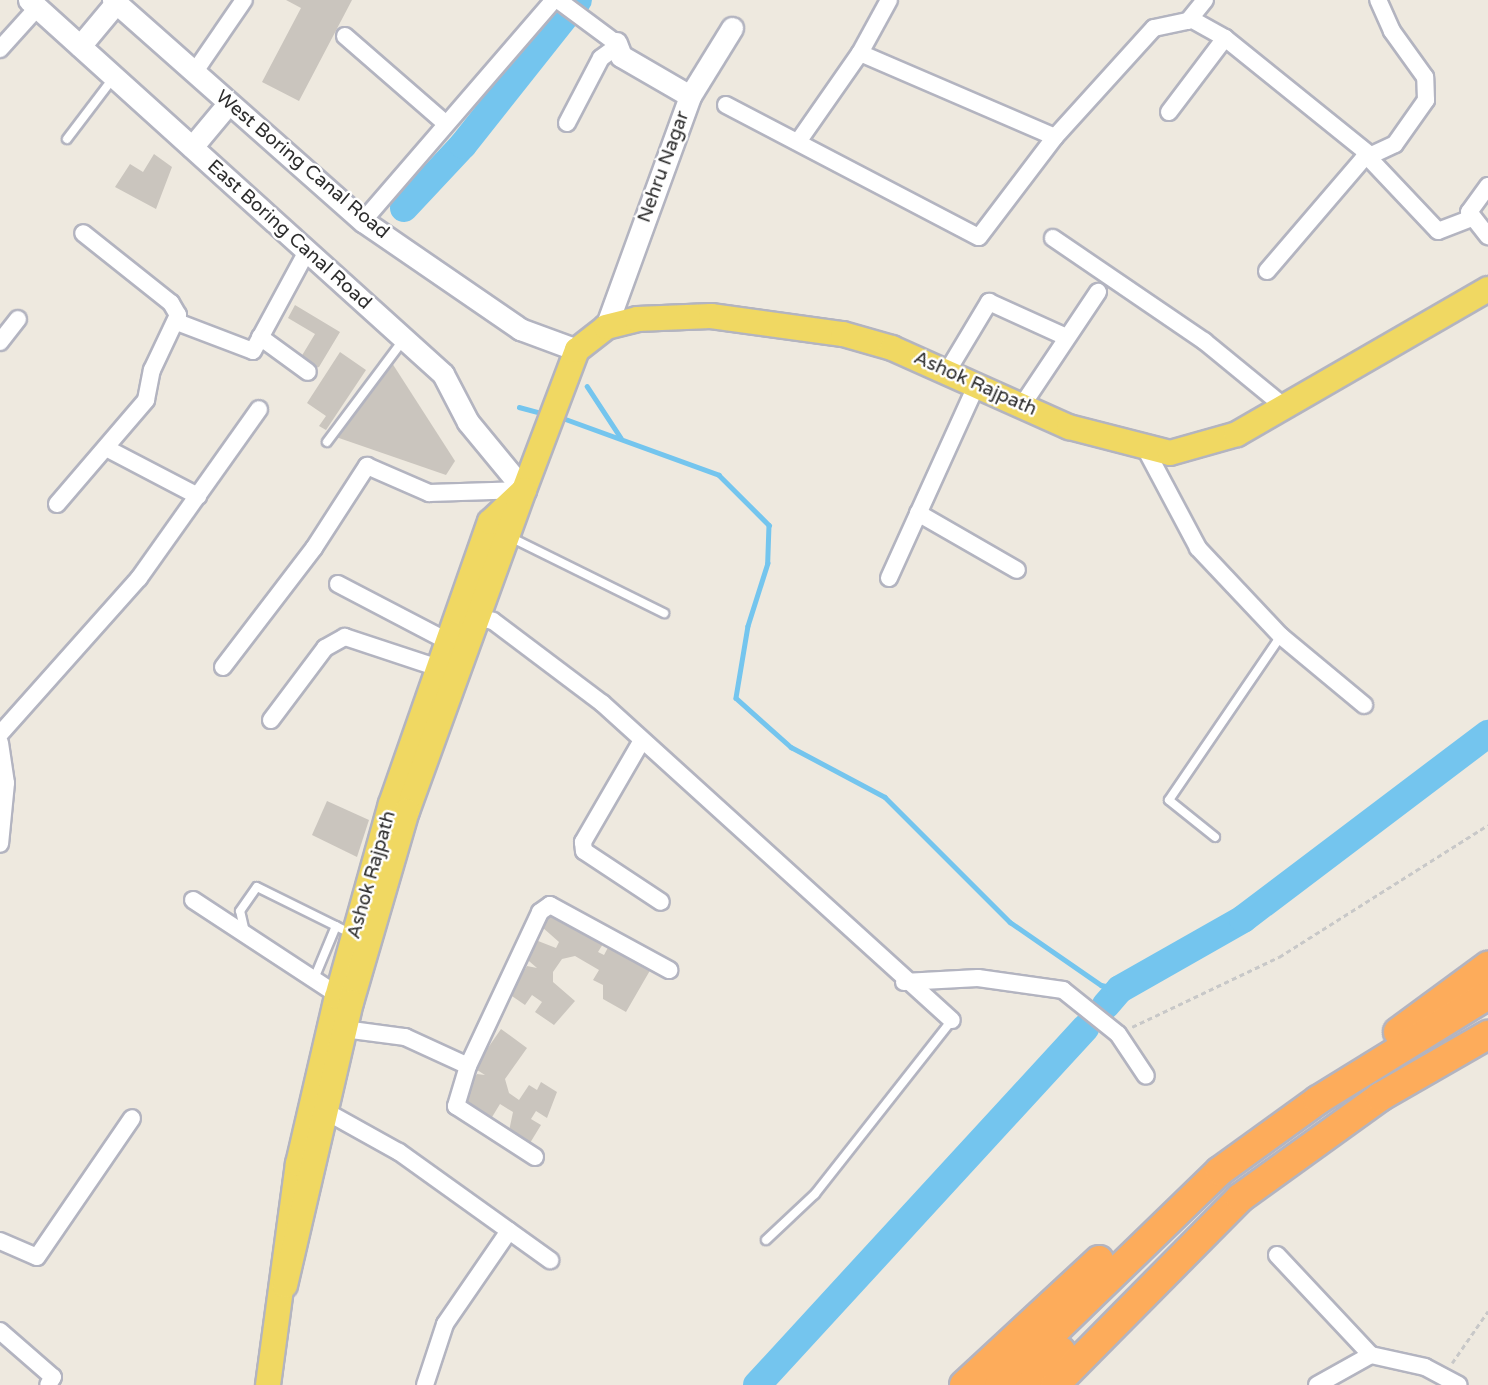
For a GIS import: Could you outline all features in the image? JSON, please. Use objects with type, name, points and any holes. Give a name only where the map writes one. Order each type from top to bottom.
[{"type":"highway","points":[[1349,1081],[1424,1011],[1488,966]]},
{"type":"highway","points":[[981,1385],[1097,1274],[1240,1155],[1349,1081],[1488,995]]},
{"type":"highway","points":[[1055,1385],[1240,1198],[1380,1097],[1488,1035]]},
{"type":"highway","points":[[964,1385],[1111,1250],[1177,1208]]},
{"type":"highway","points":[[999,1385],[1177,1208]]},
{"type":"highway","points":[[1014,1385],[1177,1208]]},
{"type":"highway","points":[[1030,1385],[1177,1208]]},
{"type":"main road","name":"West Boring Canal Road","points":[[115,1],[194,74],[363,221],[511,324],[577,350]]},
{"type":"main road","points":[[80,46],[115,1]]},
{"type":"main road","name":"East Boring Canal Road","points":[[33,4],[443,374],[468,422],[524,490]]},
{"type":"main road","points":[[690,96],[732,28]]},
{"type":"main road","name":"Nehru Nagar","points":[[606,327],[690,96],[615,46]]},
{"type":"main road","points":[[192,147],[228,104]]},
{"type":"main road","name":"Ashok Rajpath","points":[[319,1108],[342,996],[559,391],[577,350],[606,327],[670,315],[752,319],[843,334],[947,372],[975,388],[1023,404],[1069,427],[1146,450],[1198,447],[1237,435],[1488,289]]},
{"type":"main road","name":"Ashok Rajpath","points":[[268,1385],[285,1284],[298,1164],[344,1029],[342,996],[345,930],[490,522],[524,490]]},
{"type":"street","points":[[194,74],[244,0]]},
{"type":"street","points":[[800,139],[860,53],[888,0]]},
{"type":"street","points":[[726,105],[800,139],[979,237],[1055,137],[1154,28],[1191,19],[1205,0]]},
{"type":"street","points":[[1267,271],[1368,155],[1392,148],[1428,93],[1425,77],[1392,31],[1378,0]]},
{"type":"street","points":[[363,221],[444,122],[560,3],[583,18],[615,46],[601,58],[567,123]]},
{"type":"street","points":[[0,49],[33,4]]},
{"type":"street","points":[[1191,19],[1225,38],[1368,155],[1438,232],[1472,218]]},
{"type":"street","points":[[345,36],[444,122]]},
{"type":"street","points":[[1169,112],[1225,38]]},
{"type":"street","points":[[860,53],[1055,137]]},
{"type":"street","points":[[1488,186],[1471,205],[1472,218],[1488,236]]},
{"type":"street","points":[[57,504],[146,400],[152,369],[177,322],[171,303],[83,233]]},
{"type":"street","points":[[1053,238],[1204,341],[1286,408]]},
{"type":"street","points":[[177,322],[253,351],[307,251]]},
{"type":"street","points":[[1023,404],[1098,292]]},
{"type":"street","points":[[947,372],[989,302],[1066,337]]},
{"type":"street","points":[[0,342],[18,319]]},
{"type":"street","points":[[260,337],[308,372]]},
{"type":"street","points":[[890,578],[975,388]]},
{"type":"street","points":[[0,734],[139,578],[260,410]]},
{"type":"street","points":[[106,448],[198,496]]},
{"type":"street","points":[[1146,450],[1198,548],[1281,636],[1364,705]]},
{"type":"street","points":[[223,667],[314,548],[366,466],[429,493],[524,490]]},
{"type":"street","points":[[918,513],[1017,570]]},
{"type":"street","points":[[338,584],[449,642]]},
{"type":"street","points":[[477,617],[493,621],[602,703],[641,742],[904,982],[951,1020]]},
{"type":"street","points":[[271,720],[325,648],[345,637],[439,668]]},
{"type":"street","points":[[641,742],[583,842],[584,851],[661,902]]},
{"type":"street","points":[[0,743],[6,783],[0,844]]},
{"type":"street","points":[[193,900],[342,996]]},
{"type":"street","points":[[535,1157],[456,1106],[468,1066],[540,912],[550,905],[669,970]]},
{"type":"street","points":[[904,982],[978,978],[1063,990],[1118,1034],[1146,1076]]},
{"type":"street","points":[[344,1029],[405,1037],[468,1066]]},
{"type":"street","points":[[319,1108],[399,1152],[550,1260]]},
{"type":"street","points":[[0,1241],[37,1257],[132,1118]]},
{"type":"street","points":[[425,1385],[445,1324],[509,1231]]},
{"type":"street","points":[[1277,1255],[1371,1355],[1443,1374],[1459,1385]]},
{"type":"street","points":[[0,1331],[53,1377],[48,1385]]},
{"type":"street","points":[[1317,1385],[1371,1355]]},
{"type":"lane","points":[[67,139],[114,77]]},
{"type":"lane","points":[[327,442],[404,339]]},
{"type":"lane","points":[[507,536],[664,613]]},
{"type":"lane","points":[[1214,837],[1169,800],[1281,636]]},
{"type":"lane","points":[[316,974],[345,930],[264,888],[252,892],[240,911],[241,926],[316,974],[342,996]]},
{"type":"lane","points":[[766,1240],[815,1194],[951,1020]]},
{"type":"path","points":[[1128,1028],[1279,957],[1488,825]]},
{"type":"path","points":[[1443,1374],[1488,1311]]},
{"type":"building","points":[[286,0],[352,0],[299,101],[262,82],[301,8]]},
{"type":"building","points":[[154,154],[172,167],[156,209],[115,187],[130,164],[143,172]]},
{"type":"building","points":[[295,305],[340,332],[319,367],[311,369],[298,362],[315,334],[288,318]]},
{"type":"building","points":[[340,352],[366,370],[326,430],[319,426],[326,416],[307,403]]},
{"type":"building","points":[[392,363],[455,461],[446,475],[336,437]]},
{"type":"building","points":[[327,801],[369,820],[357,857],[312,835]]},
{"type":"building","points":[[550,913],[606,939],[598,952],[604,955],[612,940],[652,967],[626,1012],[603,999],[603,985],[593,980],[599,970],[575,956],[562,959],[553,972],[553,982],[575,1001],[554,1025],[535,1012],[542,1002],[532,995],[525,1005],[509,994],[527,966],[537,968],[522,955],[533,939],[556,948],[559,942],[542,927]]},
{"type":"building","points":[[501,1029],[527,1048],[505,1079],[509,1093],[519,1100],[529,1085],[537,1090],[541,1082],[557,1092],[547,1118],[536,1111],[531,1119],[541,1125],[530,1143],[509,1131],[513,1112],[500,1104],[489,1122],[460,1101],[477,1074],[485,1075],[474,1068]]},
{"type":"waterway","points":[[404,208],[463,145],[578,0]]},
{"type":"waterway","points":[[587,386],[621,438]]},
{"type":"waterway","points":[[519,407],[545,414]]},
{"type":"waterway","points":[[560,417],[719,475],[769,525],[768,563],[748,626],[736,698],[791,747],[885,797],[1010,922],[1101,985],[1120,989]]},
{"type":"waterway","points":[[1106,1005],[1120,989],[1243,919],[1488,734]]},
{"type":"waterway","points":[[757,1385],[1085,1028]]}]
